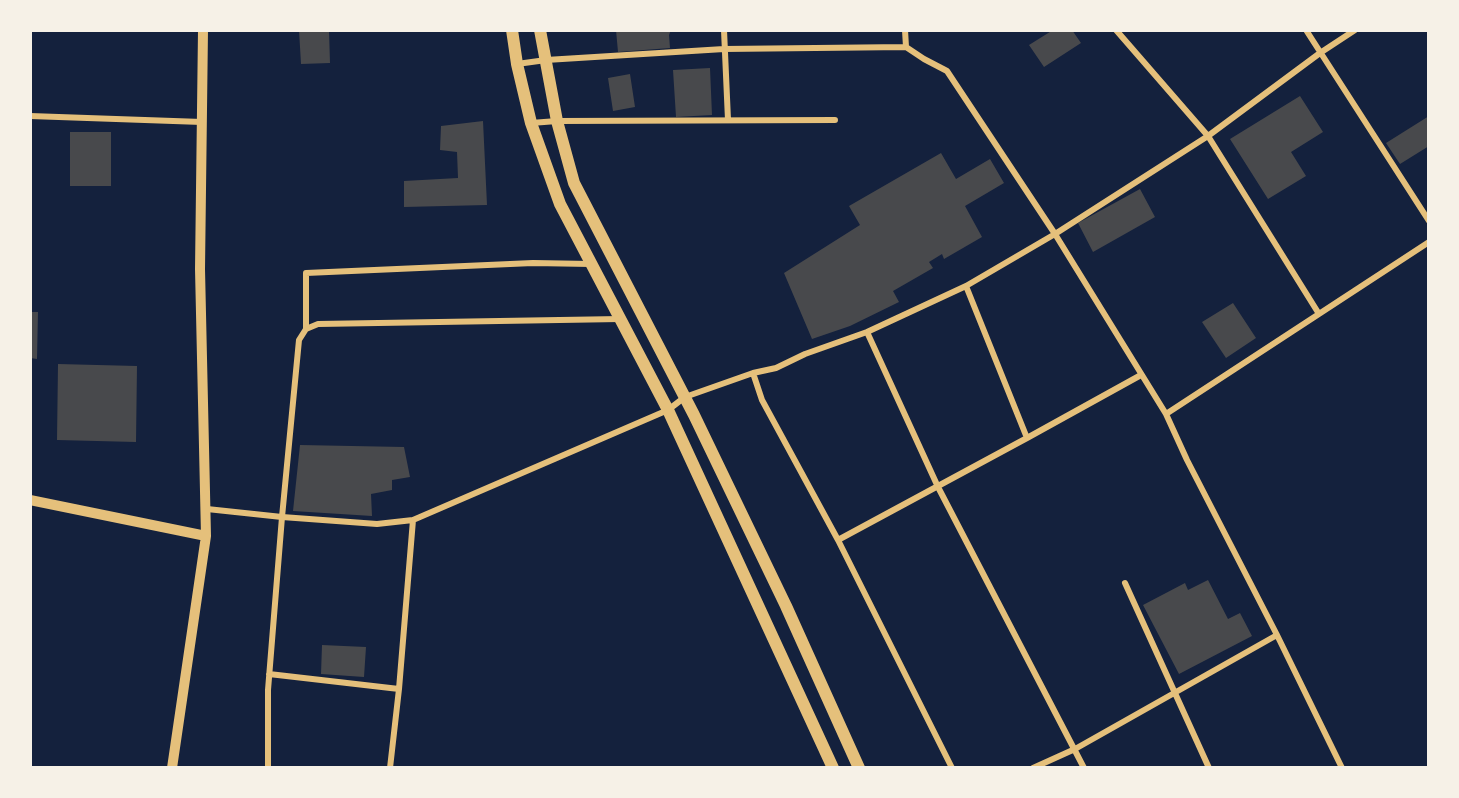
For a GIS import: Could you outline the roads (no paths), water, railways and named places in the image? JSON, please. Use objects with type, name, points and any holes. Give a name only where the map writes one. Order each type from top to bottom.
[{"type":"main road","points":[[512,30],[517,64],[531,123],[560,204],[668,410],[833,768]]},
{"type":"main road","points":[[540,30],[557,121],[574,183],[685,397],[786,606],[859,768]]},
{"type":"street","points":[[172,768],[206,536],[200,269],[204,30]]},
{"type":"street","points":[[724,30],[728,120]]},
{"type":"street","points":[[905,30],[906,47]]},
{"type":"street","points":[[1116,30],[1208,136],[1319,314]]},
{"type":"street","points":[[1306,30],[1429,220]]},
{"type":"street","points":[[207,509],[377,524],[413,520],[668,410],[685,397],[753,373],[776,368],[805,354],[867,332],[966,286],[1055,234],[1208,136],[1320,53],[1355,30]]},
{"type":"street","points":[[517,64],[546,60],[724,50],[906,47],[947,70],[1055,234],[1166,414],[1342,768]]},
{"type":"street","points":[[30,117],[202,122]]},
{"type":"street","points":[[531,123],[835,120]]},
{"type":"street","points":[[1166,414],[1429,242]]},
{"type":"street","points":[[306,329],[306,273],[532,263],[592,264]]},
{"type":"street","points":[[966,286],[1027,438]]},
{"type":"street","points":[[268,768],[269,674],[282,517],[298,340],[306,329],[318,324],[620,319]]},
{"type":"street","points":[[867,332],[938,487],[1084,768]]},
{"type":"street","points":[[753,373],[762,399],[838,540],[952,768]]},
{"type":"street","points":[[838,540],[1141,375]]},
{"type":"street","points":[[30,500],[206,536]]},
{"type":"street","points":[[390,768],[413,520]]},
{"type":"street","points":[[1125,583],[1209,768]]},
{"type":"street","points":[[1033,768],[1075,749],[1277,635]]},
{"type":"street","points":[[269,674],[399,689]]}]
